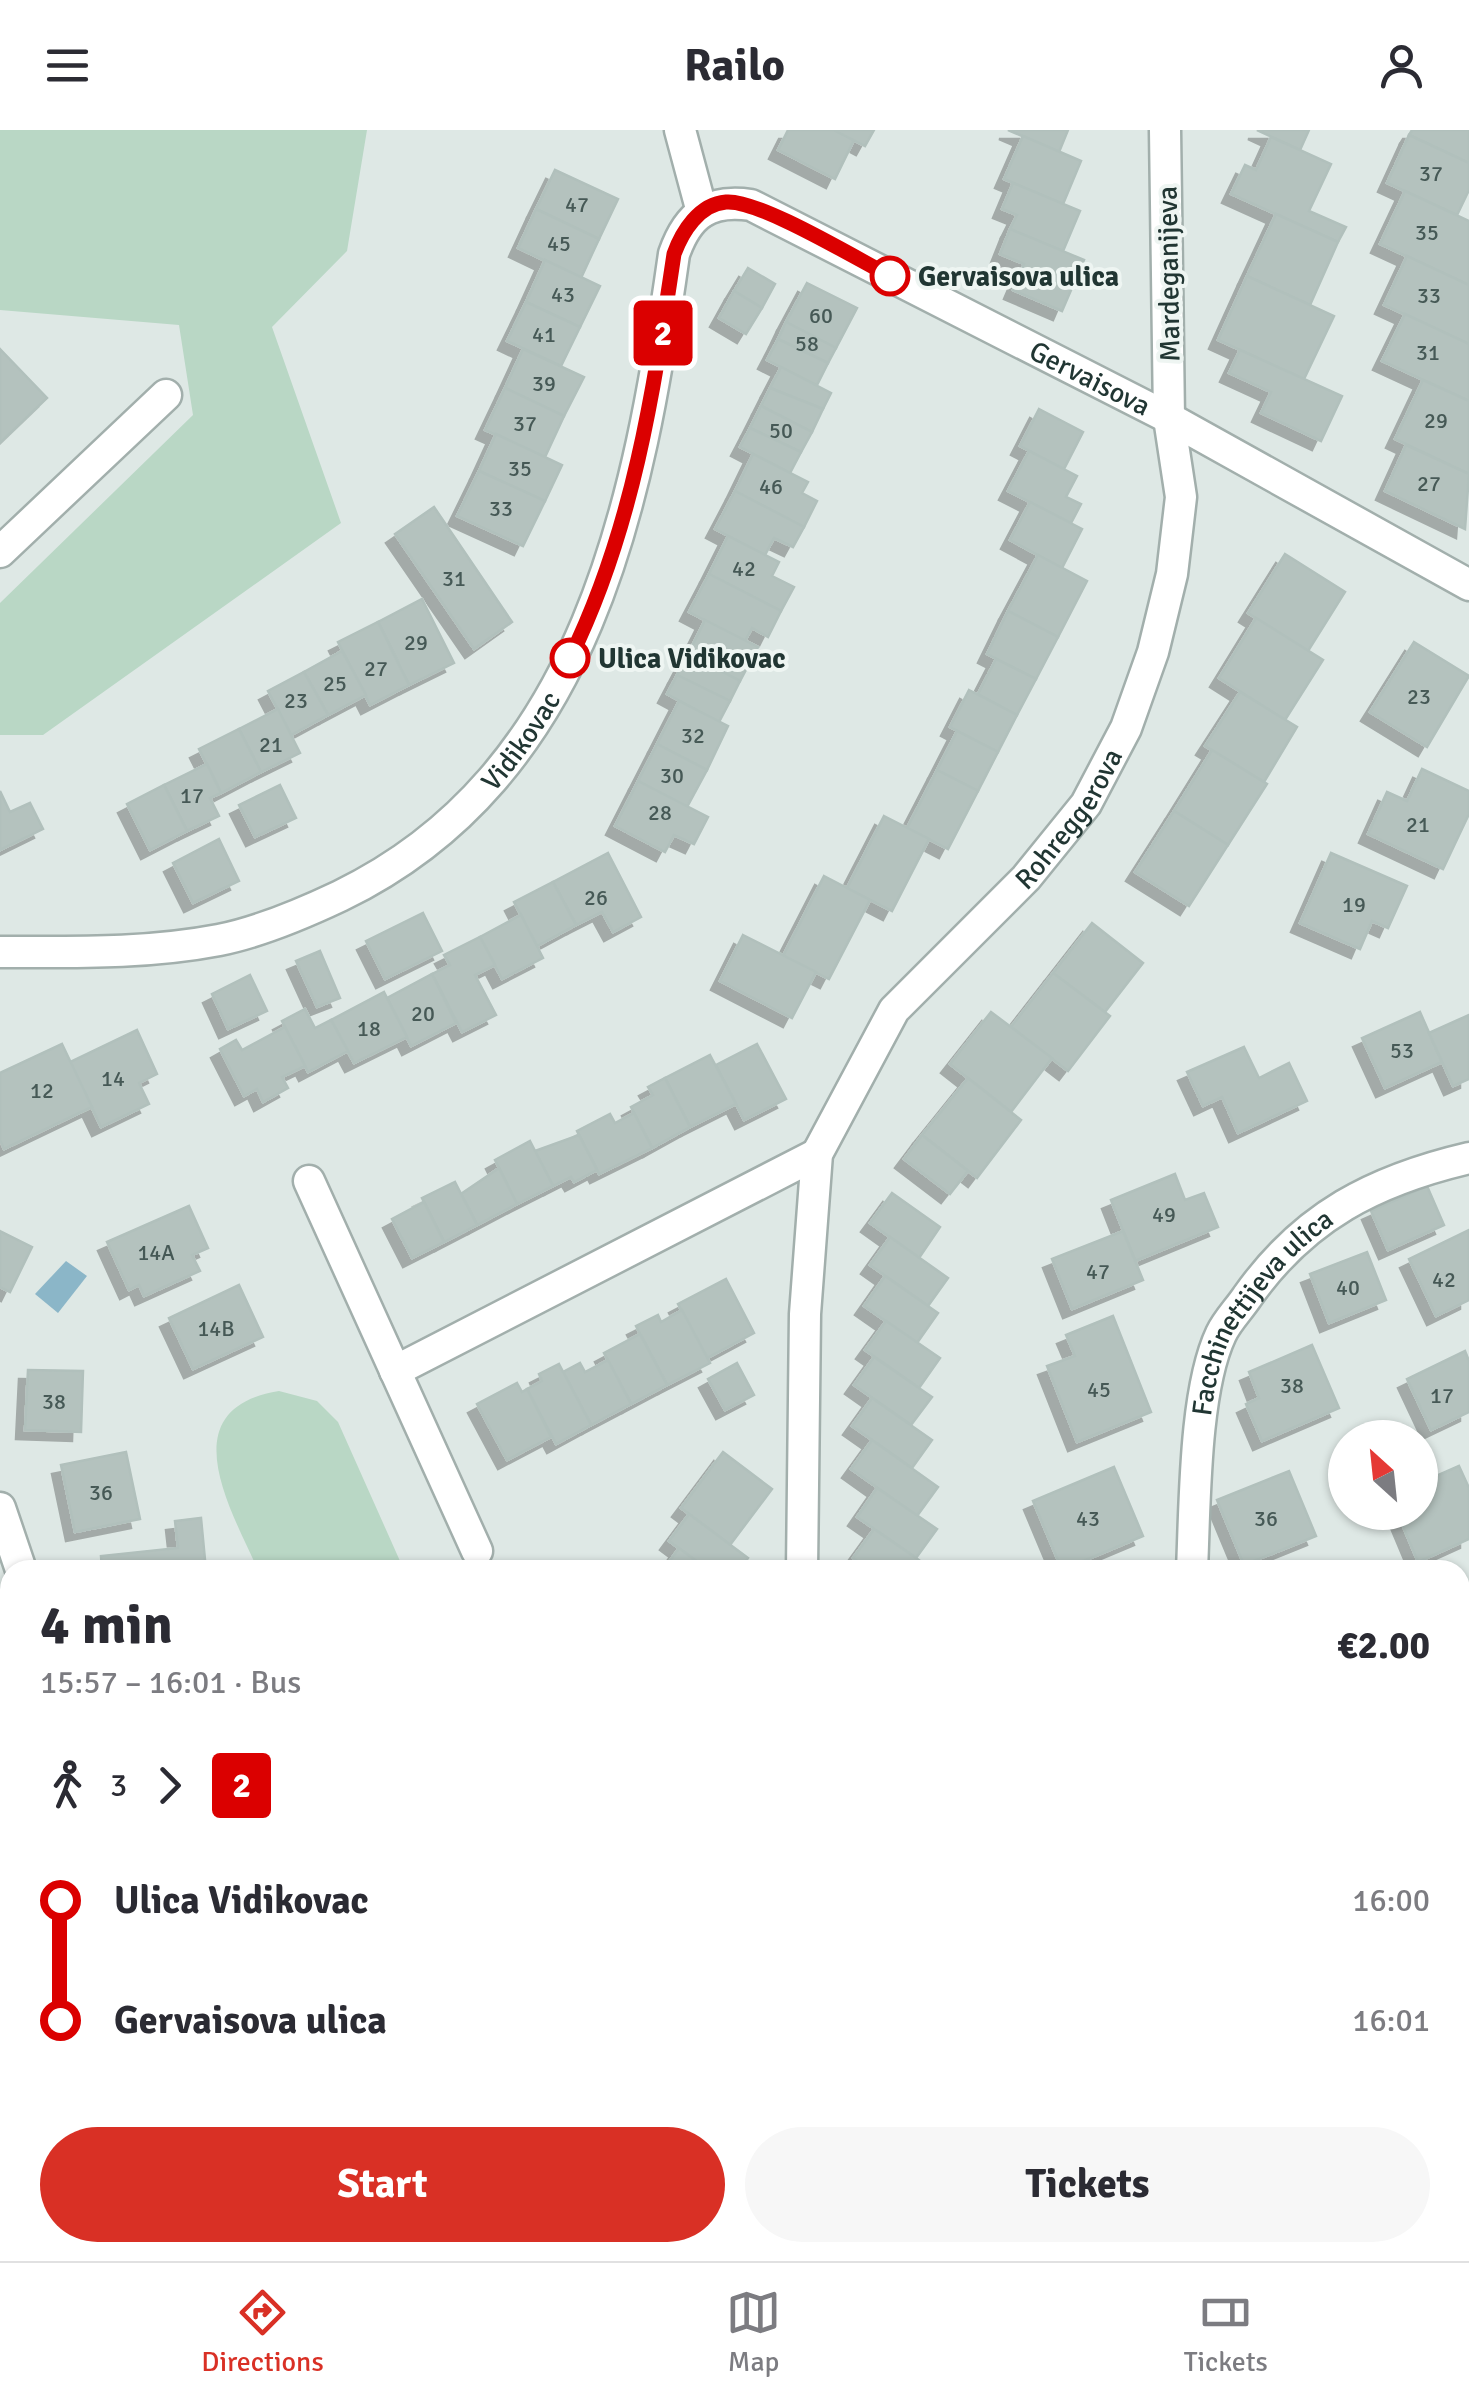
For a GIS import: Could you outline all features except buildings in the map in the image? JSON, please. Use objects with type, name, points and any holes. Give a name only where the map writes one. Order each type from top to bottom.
[{"type":"street","points":[[680,130],[702,212]]},
{"type":"street","name":"Mardeganijeva","points":[[1165,130],[1170,418]]},
{"type":"street","name":"Gervaisova","points":[[702,212],[724,201],[751,205],[1170,418],[1469,585]]},
{"type":"street","name":"Vidikovac","points":[[0,952],[151,950],[222,940],[268,926],[370,882],[429,842],[485,791],[527,738],[559,681],[584,629],[626,518],[649,424],[674,254],[682,232],[702,212]]},
{"type":"street","points":[[0,552],[166,394]]},
{"type":"street","name":"Rohreggerova","points":[[802,1560],[804,1331],[817,1154],[894,1010],[1026,878],[1086,804],[1108,765],[1153,652],[1172,574],[1181,497],[1170,418]]},
{"type":"street","points":[[395,1371],[817,1154]]},
{"type":"street","name":"Facchinettijeva ulica","points":[[1193,1560],[1208,1379],[1221,1334],[1265,1272],[1317,1219],[1391,1181],[1469,1158]]},
{"type":"street","points":[[309,1181],[477,1551]]},
{"type":"street","points":[[0,1508],[18,1560]]},
{"type":"green space","points":[[0,130],[367,130],[347,251],[272,327],[341,523],[43,735],[0,735],[0,603],[193,415],[179,325],[0,310]]},
{"type":"green space","points":[[279,1391],[317,1401],[338,1422],[400,1560],[253,1560],[224,1491],[218,1464],[217,1439],[226,1418],[246,1401]]},
{"type":"water","points":[[66,1261],[87,1276],[58,1313],[35,1294]]},
{"type":"bus line","name":"2","points":[[570,658],[626,518],[649,424],[674,254],[682,232],[702,212],[724,201],[751,205],[890,276]]},
{"type":"place","name":"Gervaisova ulica","points":[[890,276]]},
{"type":"place","name":"Ulica Vidikovac","points":[[570,658]]}]
